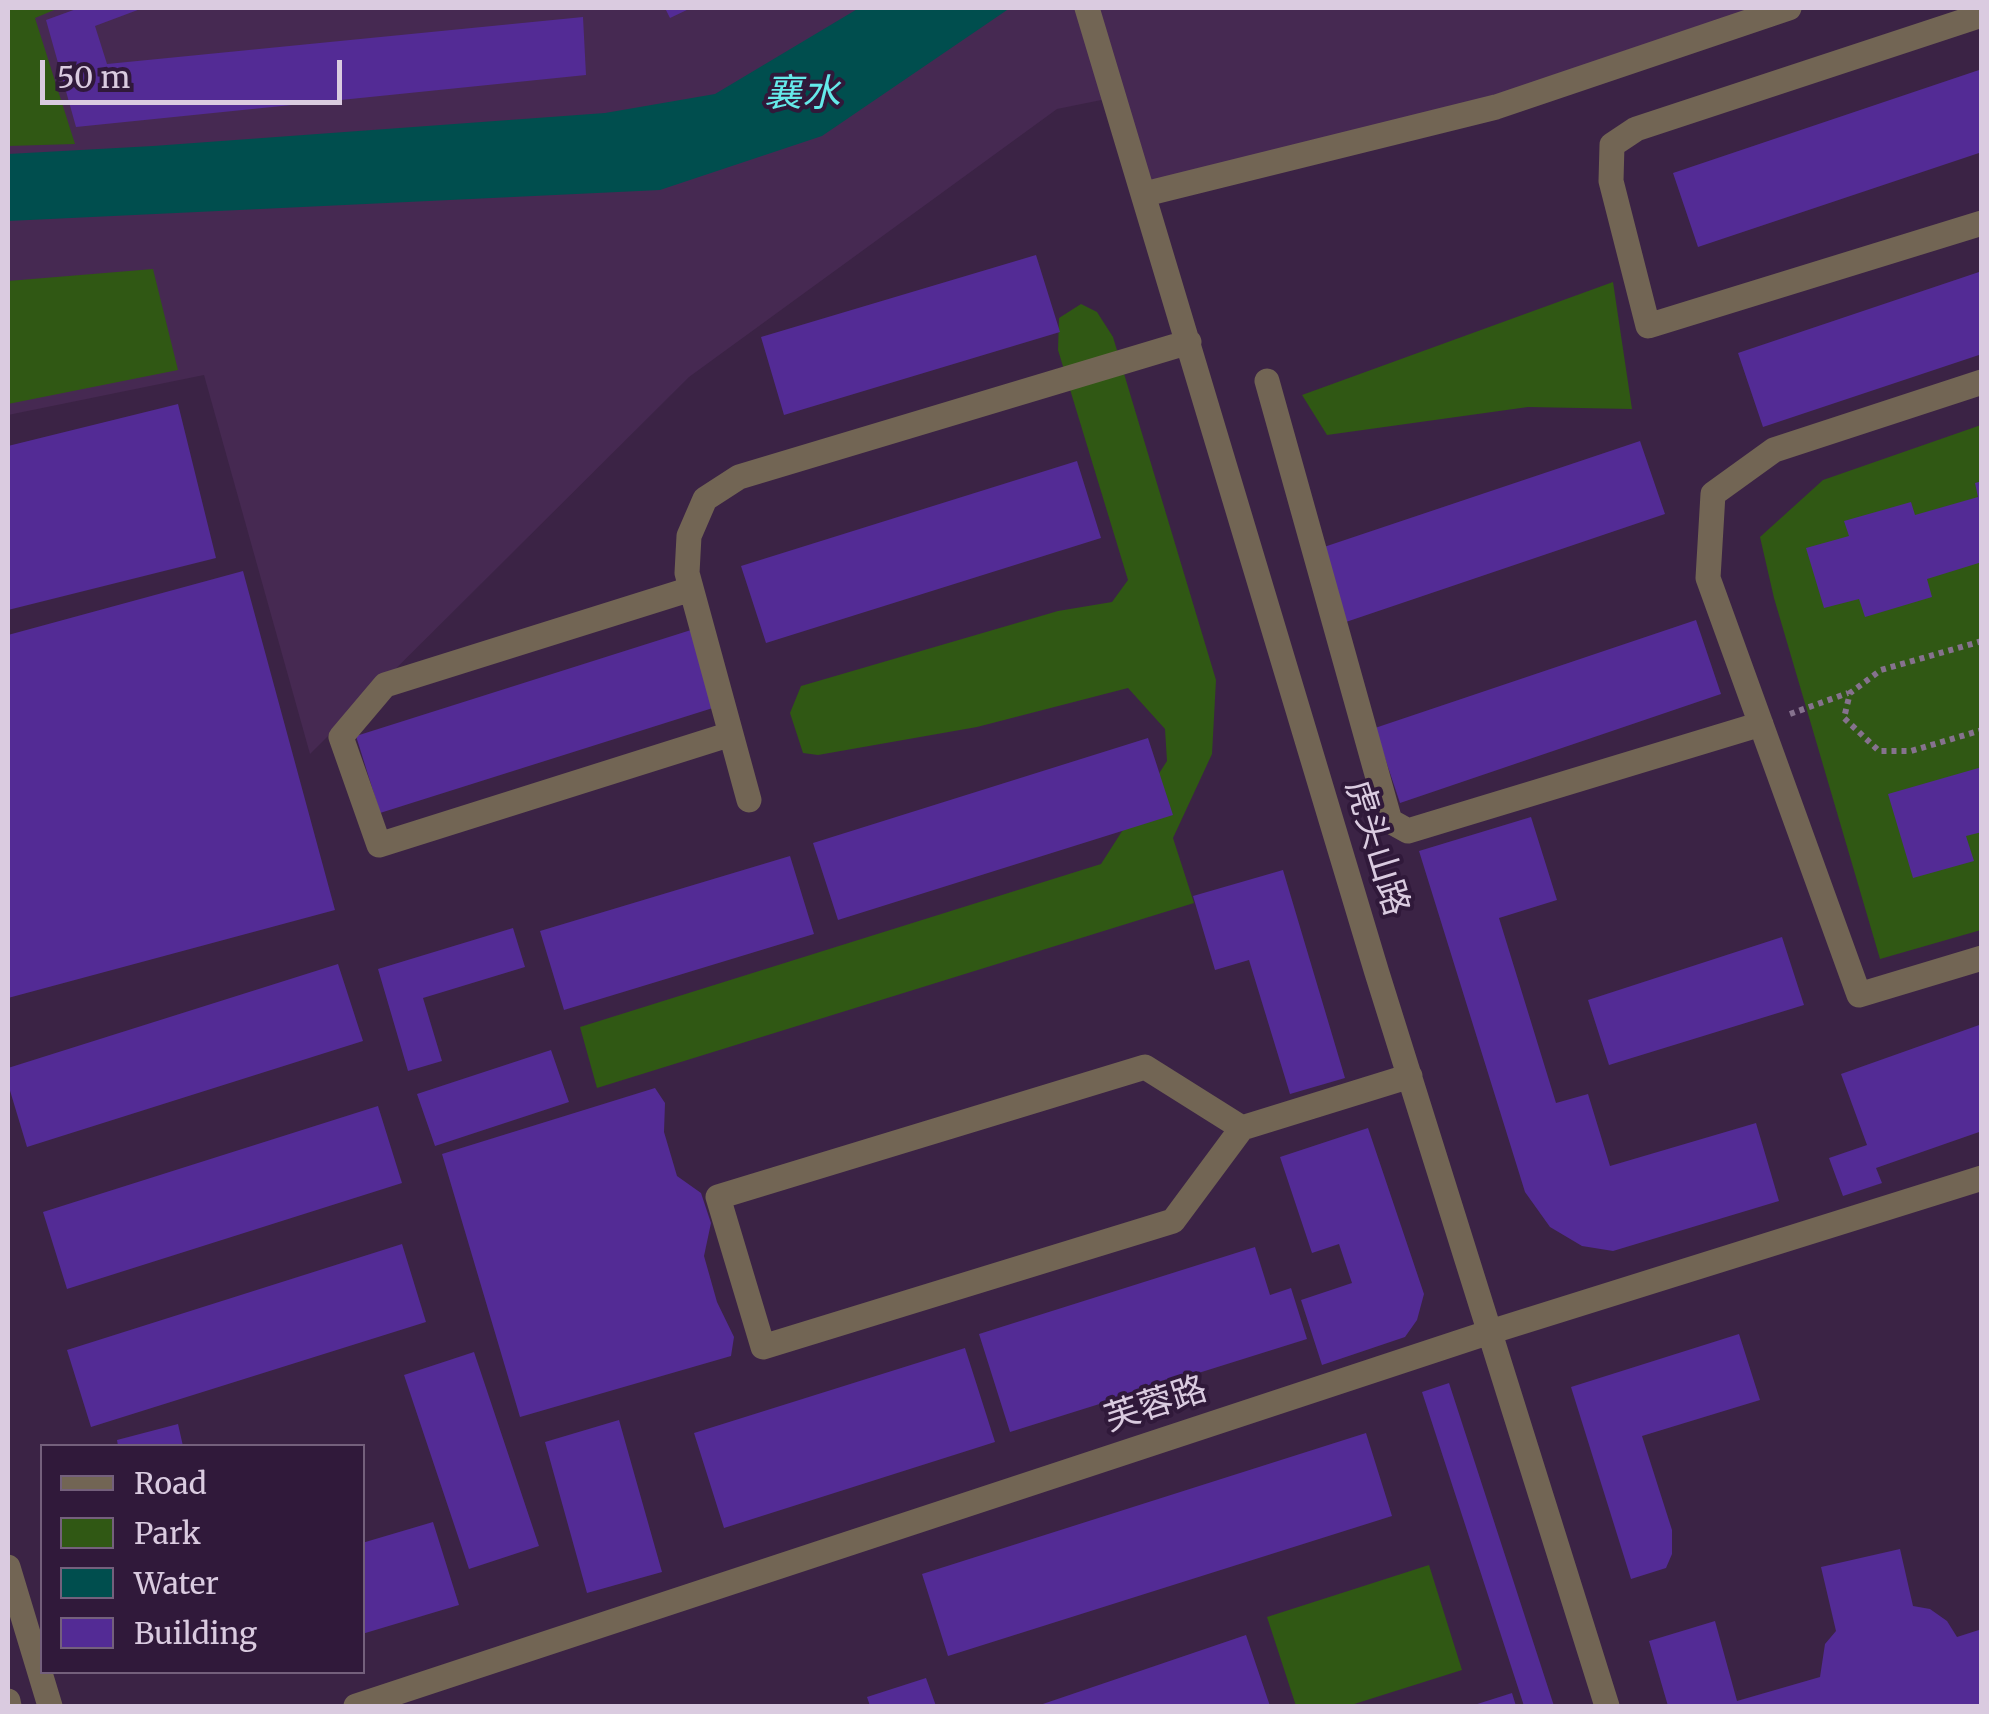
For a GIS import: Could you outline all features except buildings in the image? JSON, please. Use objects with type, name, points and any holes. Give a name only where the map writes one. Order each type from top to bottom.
[{"type":"street","name":"虎头山路","points":[[1087,8],[1410,1076],[1607,1706]]},
{"type":"street","points":[[1145,194],[1496,107],[1789,8]]},
{"type":"street","points":[[1982,15],[1636,129],[1612,146],[1611,181],[1648,326],[1982,223]]},
{"type":"street","points":[[749,800],[686,573],[688,536],[705,499],[739,477],[1189,342]]},
{"type":"street","points":[[1267,381],[1390,821],[1408,832],[1761,724]]},
{"type":"street","points":[[1982,382],[1774,450],[1713,494],[1708,578],[1859,995],[1982,958]]},
{"type":"street","points":[[691,589],[385,685],[340,737],[379,844],[731,734]]},
{"type":"street","points":[[1242,1128],[1145,1067],[718,1197],[764,1347],[1173,1220],[1242,1128],[1410,1076]]},
{"type":"street","name":"芙蓉路","points":[[356,1706],[1490,1332],[1982,1178]]},
{"type":"street","points":[[8,1567],[40,1673]]},
{"type":"street","points":[[40,1674],[50,1706]]},
{"type":"path","points":[[1761,724],[1850,693],[1881,670],[1982,641]]},
{"type":"path","points":[[1850,693],[1844,718],[1879,751],[1911,751],[1982,730]]},
{"type":"shaded area","points":[[8,8],[1789,8],[1496,107],[1145,194],[1116,97],[1057,109],[689,377],[310,754],[204,375],[8,415]]},
{"type":"green space","points":[[8,8],[59,8],[35,18],[75,144],[8,146]]},
{"type":"green space","points":[[153,269],[178,370],[8,404],[8,281]]},
{"type":"green space","points":[[1613,282],[1632,409],[1528,407],[1327,435],[1302,395]]},
{"type":"green space","points":[[1081,304],[1097,312],[1113,337],[1216,680],[1212,754],[1173,838],[1194,903],[597,1088],[580,1027],[1101,864],[1167,761],[1165,729],[1128,688],[977,727],[818,755],[803,753],[790,713],[801,686],[1058,611],[1112,602],[1128,580],[1058,350],[1059,318]]},
{"type":"green space","points":[[1981,425],[1981,930],[1880,959],[1774,598],[1760,537],[1823,480]]},
{"type":"green space","points":[[1429,1565],[1462,1670],[1348,1706],[1296,1706],[1267,1617]]},
{"type":"water","name":"襄水","points":[[859,8],[1010,8],[822,136],[660,190],[8,221],[8,154],[605,113],[715,94]]}]
